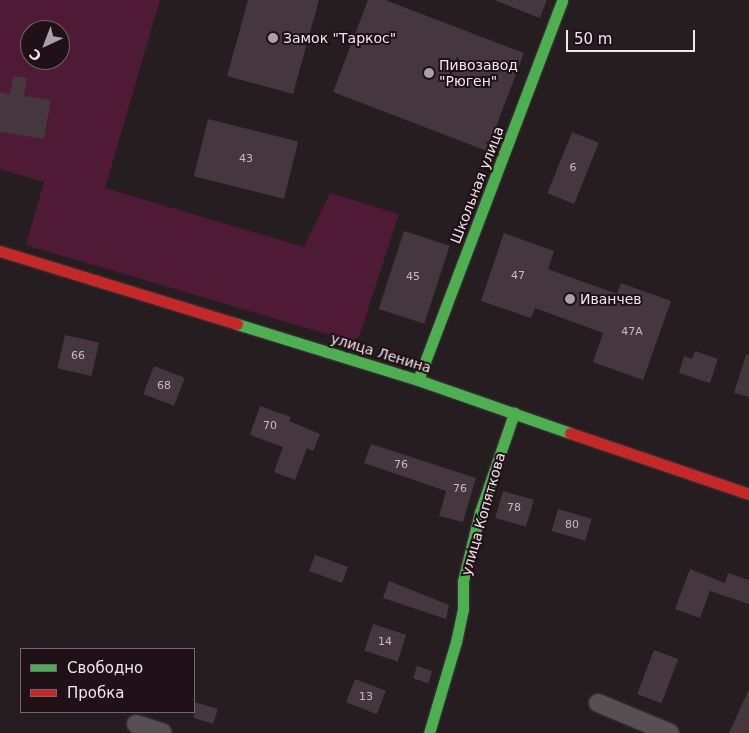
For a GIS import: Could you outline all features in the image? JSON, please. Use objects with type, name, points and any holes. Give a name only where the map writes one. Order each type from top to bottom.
[{"type":"main road","name":"Школьная улица","points":[[418,380],[562,0]]},
{"type":"main road","name":"улица Ленина","points":[[0,251],[418,380],[749,494]]},
{"type":"main road","name":"улица Копяткова","points":[[429,733],[456,642],[463,610],[463,581],[480,512],[514,413]]},
{"type":"street","points":[[598,703],[670,733]]},
{"type":"street","points":[[136,724],[163,733]]},
{"type":"shaded area","points":[[0,0],[160,0],[105,188],[304,247],[330,193],[399,214],[357,343],[26,245],[44,182],[0,169]]},
{"type":"building","name":"Замок \"Таркос\"","points":[[248,0],[319,0],[293,94],[227,76]]},
{"type":"building","name":"Пивозавод \"Рюген\"","points":[[368,0],[385,0],[524,53],[487,151],[333,92]]},
{"type":"building","points":[[494,0],[547,0],[540,18]]},
{"type":"building","points":[[13,76],[27,78],[24,96],[51,100],[44,139],[0,132],[0,92],[10,94]]},
{"type":"building","points":[[208,119],[298,141],[284,199],[194,176]]},
{"type":"building","points":[[572,132],[599,143],[574,204],[547,193]]},
{"type":"building","points":[[404,231],[450,246],[424,324],[379,309]]},
{"type":"building","points":[[504,233],[554,251],[548,269],[617,294],[621,283],[671,301],[643,380],[593,362],[603,333],[535,308],[531,318],[481,301]]},
{"type":"building","points":[[65,335],[99,343],[91,376],[57,368]]},
{"type":"building","points":[[695,351],[718,359],[710,383],[679,373],[684,356],[692,359]]},
{"type":"building","points":[[746,355],[749,355],[749,397],[734,393]]},
{"type":"building","points":[[154,366],[185,378],[174,406],[143,394]]},
{"type":"building","points":[[260,406],[291,417],[289,421],[320,434],[313,451],[307,448],[295,480],[274,472],[283,447],[250,435]]},
{"type":"building","points":[[371,444],[476,478],[463,522],[439,516],[446,491],[364,463]]},
{"type":"building","points":[[503,491],[534,500],[526,527],[495,518]]},
{"type":"building","points":[[558,509],[592,519],[585,541],[552,531]]},
{"type":"building","points":[[315,555],[348,567],[342,583],[309,571]]},
{"type":"building","points":[[690,569],[725,583],[728,573],[749,580],[749,604],[710,591],[700,618],[675,609]]},
{"type":"building","points":[[389,581],[449,605],[446,619],[383,598]]},
{"type":"building","points":[[373,624],[406,635],[398,661],[364,651]]},
{"type":"building","points":[[654,650],[678,659],[661,703],[637,694]]},
{"type":"building","points":[[417,666],[432,671],[428,683],[413,678]]},
{"type":"building","points":[[355,679],[386,691],[377,714],[346,702]]},
{"type":"building","points":[[749,689],[749,733],[729,733]]},
{"type":"building","points":[[195,702],[218,709],[213,724],[194,718]]},
{"type":"traffic: fast","points":[[418,380],[562,0]]},
{"type":"traffic: fast","points":[[237,324],[418,380],[570,433]]},
{"type":"traffic: fast","points":[[429,733],[456,642],[463,610],[463,581],[480,512],[514,413]]},
{"type":"traffic: jam","points":[[0,251],[237,324]]},
{"type":"traffic: jam","points":[[570,433],[749,494]]},
{"type":"place","name":"Замок \"Таркос\"","points":[[273,38]]},
{"type":"place","name":"Пивозавод \"Рюген\"","points":[[429,73]]},
{"type":"place","name":"Иванчев","points":[[570,299]]}]
